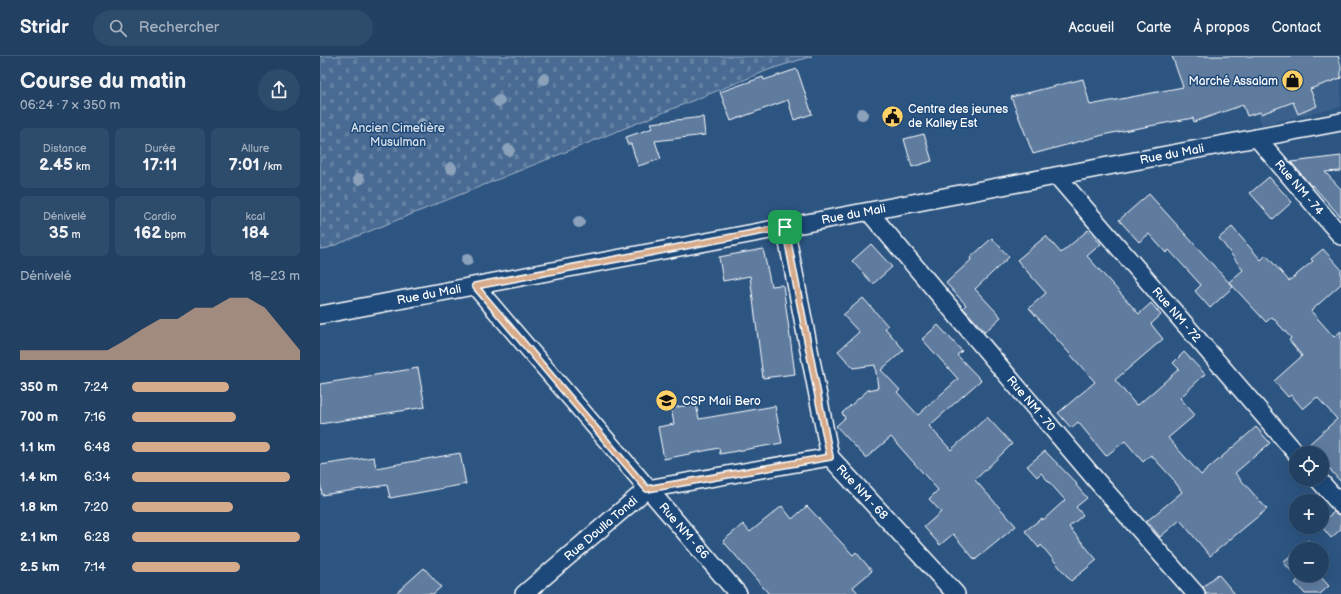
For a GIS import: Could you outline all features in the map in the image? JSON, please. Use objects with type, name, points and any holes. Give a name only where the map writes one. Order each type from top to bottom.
[{"type":"street","name":"Rue du Mali","points":[[320,315],[1341,122]]},
{"type":"street","name":"Rue NM - 74","points":[[1258,138],[1341,236]]},
{"type":"street","name":"Rue NM - 72","points":[[1057,176],[1290,446]]},
{"type":"street","name":"Rue NM - 70","points":[[869,212],[1096,480],[1196,594]]},
{"type":"street","name":"Rue NM - 68","points":[[785,227],[830,457],[956,594]]},
{"type":"street","name":"Rue NM - 66","points":[[475,286],[738,594]]},
{"type":"street","name":"Rue Doulla Tondi","points":[[524,594],[647,489],[830,457]]},
{"type":"street","points":[[1324,486],[1341,505]]},
{"type":"shaded area","name":"Marché Assalam","points":[[1236,56],[1341,56],[1341,107],[1262,125]]},
{"type":"green space","name":"Ancien Cimetière Musulman","points":[[320,56],[812,56],[771,69],[328,248],[320,249]]},
{"type":"building","points":[[1172,56],[1338,56],[1341,66],[1341,78],[1310,89],[1317,106],[1298,114],[1293,102],[1261,114],[1260,112],[1247,116],[1243,105],[1194,122],[1193,118],[1107,134],[1033,154],[1011,97],[1083,79],[1090,105],[1183,87]]},
{"type":"building","points":[[797,69],[812,114],[794,120],[788,100],[731,121],[720,92],[763,77],[764,80]]},
{"type":"building","points":[[703,117],[705,135],[655,141],[661,159],[638,166],[631,144],[627,144],[626,137],[653,128],[651,123]]},
{"type":"building","points":[[924,134],[932,161],[912,167],[904,139]]},
{"type":"building","points":[[1341,156],[1341,171],[1325,172],[1341,189],[1341,217],[1312,185],[1311,186],[1291,162]]},
{"type":"building","points":[[1269,177],[1292,202],[1273,219],[1250,193]]},
{"type":"building","points":[[1149,194],[1233,287],[1210,308],[1195,291],[1201,285],[1169,250],[1166,253],[1149,234],[1139,242],[1119,220]]},
{"type":"building","points":[[1232,227],[1261,260],[1266,255],[1289,281],[1313,261],[1311,259],[1323,249],[1341,269],[1341,284],[1311,311],[1334,337],[1341,331],[1341,482],[1329,469],[1329,446],[1308,445],[1337,419],[1317,397],[1303,409],[1291,395],[1288,397],[1274,381],[1302,356],[1289,340],[1291,338],[1272,317],[1266,322],[1229,282],[1243,270],[1219,238]]},
{"type":"building","points":[[1088,230],[1101,244],[1087,256],[1139,314],[1151,303],[1161,315],[1151,324],[1163,339],[1115,380],[1136,405],[1138,405],[1179,369],[1173,363],[1184,352],[1205,374],[1180,398],[1195,415],[1168,438],[1201,475],[1256,427],[1270,443],[1235,473],[1267,509],[1210,556],[1180,520],[1160,537],[1147,521],[1182,492],[1173,479],[1151,455],[1143,462],[1125,441],[1106,456],[1078,422],[1071,428],[1058,413],[1095,382],[1029,308],[1046,293],[1017,260],[1046,236],[1061,253]]},
{"type":"building","points":[[992,238],[1009,257],[975,289],[1001,317],[985,332],[963,308],[966,305],[946,283]]},
{"type":"building","points":[[871,244],[892,267],[873,284],[852,261]]},
{"type":"building","points":[[763,249],[771,286],[783,285],[795,374],[763,378],[750,276],[723,281],[719,257]]},
{"type":"building","points":[[863,298],[888,326],[885,328],[904,350],[881,370],[900,390],[897,392],[918,415],[958,379],[922,339],[938,325],[962,351],[957,355],[981,380],[929,426],[951,450],[987,417],[1012,444],[975,480],[1016,526],[975,560],[953,534],[940,545],[924,527],[941,512],[929,499],[938,490],[891,437],[866,458],[836,426],[845,418],[842,413],[868,390],[878,388],[875,365],[853,368],[838,351],[859,332],[843,315]]},
{"type":"building","points":[[418,368],[425,407],[320,424],[320,384]]},
{"type":"building","points":[[696,404],[699,419],[775,406],[782,443],[720,454],[719,448],[664,459],[658,427],[674,424],[671,408]]},
{"type":"building","points":[[1045,451],[1077,484],[1076,485],[1087,498],[1076,507],[1083,515],[1069,527],[1097,560],[1071,581],[1041,545],[1039,548],[1025,531],[1042,518],[1043,520],[1065,500],[1041,473],[1037,477],[1027,466]]},
{"type":"building","points":[[460,453],[466,484],[390,498],[387,485],[322,495],[320,465],[374,457],[376,468]]},
{"type":"building","points":[[782,506],[792,519],[807,506],[853,555],[856,552],[872,571],[853,587],[859,594],[769,594],[723,541],[743,524],[750,532]]},
{"type":"building","points":[[1334,512],[1341,515],[1341,529],[1331,538],[1328,534],[1329,534],[1329,516]]},
{"type":"building","points":[[1289,557],[1289,568],[1283,562]]},
{"type":"building","points":[[424,568],[441,587],[433,594],[395,594]]},
{"type":"building","points":[[1218,574],[1235,594],[1206,594],[1203,587]]},
{"type":"building","points":[[1325,582],[1329,586],[1320,594],[1305,594],[1295,583]]},
{"type":"place","name":"Marché Assalam","points":[[1293,81]]},
{"type":"place","name":"Centre des jeunes de Kalley Est","points":[[892,116]]},
{"type":"place","name":"CSP Mali Bero","points":[[666,401]]},
{"type":"route","points":[[785,227],[830,457],[647,489],[475,286],[630,257],[785,227]]}]
